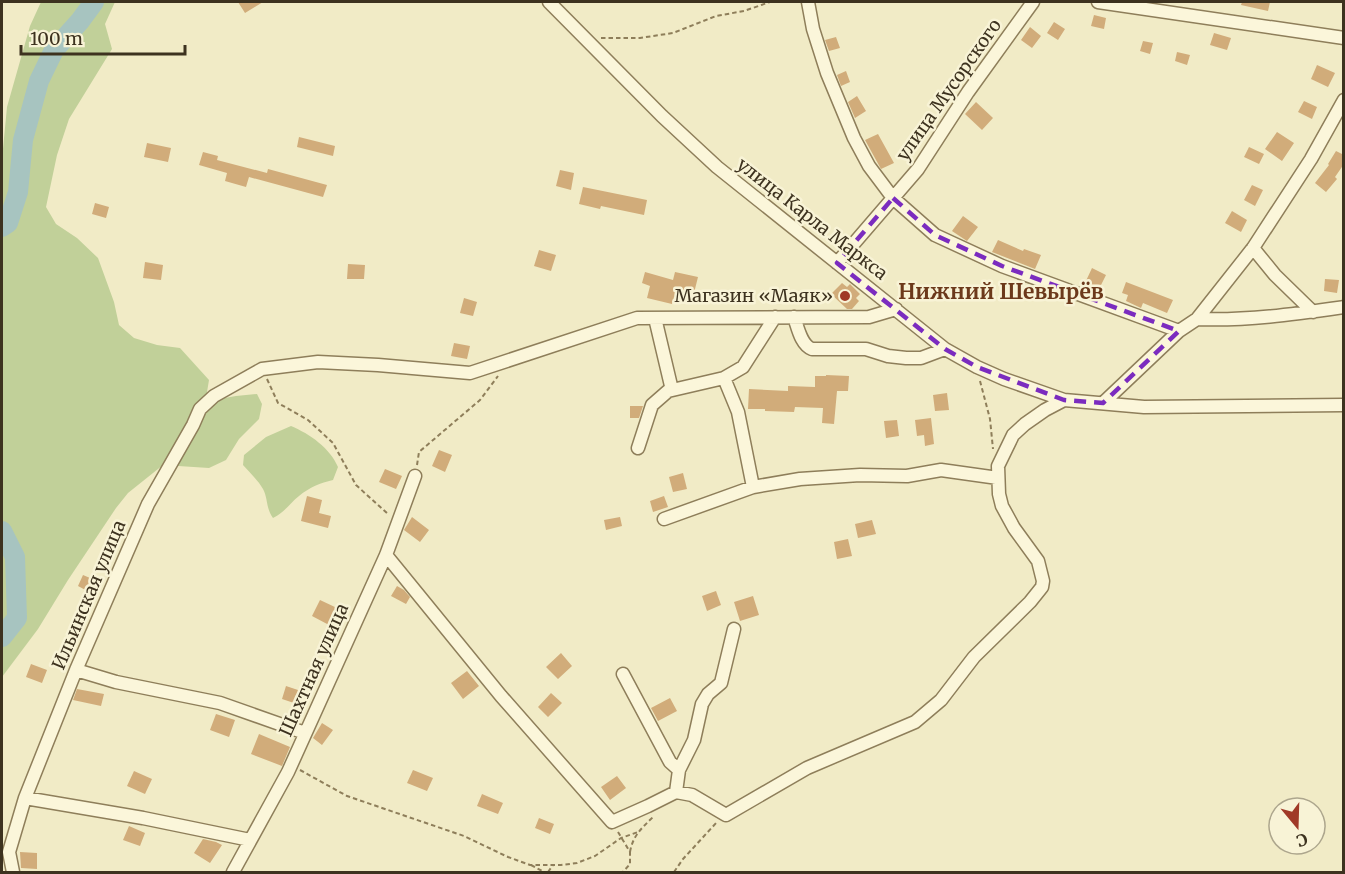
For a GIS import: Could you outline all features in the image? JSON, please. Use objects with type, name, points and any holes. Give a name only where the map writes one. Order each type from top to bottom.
[{"type":"street","name":"улица Карла Маркса","points":[[549,2],[662,116],[717,167],[945,349],[977,367],[1064,400],[1144,407],[1344,405]]},
{"type":"street","points":[[808,2],[813,29],[827,74],[854,138],[869,166],[893,198],[935,235],[945,240],[1002,266],[1179,331]]},
{"type":"street","name":"улица Мусорского","points":[[837,263],[918,169],[968,92],[1033,2]]},
{"type":"street","points":[[1098,2],[1126,3],[1344,38]]},
{"type":"street","points":[[1103,403],[1179,331],[1197,319],[1253,248],[1311,159],[1344,100]]},
{"type":"street","points":[[1253,248],[1275,275],[1313,312]]},
{"type":"street","points":[[1197,319],[1286,316],[1344,307]]},
{"type":"street","points":[[262,369],[318,362],[378,364],[471,372],[637,318],[869,317],[896,309]]},
{"type":"street","points":[[638,448],[652,405],[668,391],[724,378],[743,367],[775,317]]},
{"type":"street","points":[[794,317],[802,340],[807,347],[812,349],[866,349],[888,356],[906,358],[921,358],[945,349]]},
{"type":"street","points":[[655,318],[672,390]]},
{"type":"street","name":"Ильинская улица","points":[[13,873],[9,852],[25,798],[76,670],[148,504],[200,409],[214,396],[262,369]]},
{"type":"street","points":[[724,378],[738,412],[753,486]]},
{"type":"street","points":[[386,555],[501,696],[612,822],[676,792],[692,795],[726,815],[807,768],[915,722],[941,700],[974,657],[1030,602],[1042,587],[1043,581],[1038,561],[1014,528],[1002,506],[998,472],[1013,435],[1045,410],[1064,400]]},
{"type":"street","points":[[664,519],[753,486],[800,479],[907,476],[941,470],[998,472]]},
{"type":"street","name":"Шахтная улица","points":[[232,873],[291,765],[386,555],[415,476]]},
{"type":"street","points":[[676,792],[679,770],[694,740],[702,704],[708,694],[721,683],[734,628]]},
{"type":"street","points":[[76,670],[116,682],[220,703],[305,733]]},
{"type":"street","points":[[623,674],[670,762],[679,770]]},
{"type":"street","points":[[25,798],[143,818],[250,840]]},
{"type":"path","points":[[586,37],[640,38],[673,33],[716,16],[744,11],[770,2]]},
{"type":"path","points":[[977,367],[990,419],[998,472]]},
{"type":"path","points":[[262,369],[278,403],[308,420],[333,443],[356,485],[398,522]]},
{"type":"path","points":[[415,476],[419,452],[480,400],[499,376]]},
{"type":"path","points":[[291,765],[347,796],[465,836],[508,858],[546,873],[553,865]]},
{"type":"path","points":[[623,873],[630,864],[632,842],[638,832],[655,815],[663,799]]},
{"type":"path","points":[[674,873],[682,859],[726,815]]},
{"type":"path","points":[[612,822],[630,852]]},
{"type":"path","points":[[530,865],[577,863],[595,856],[621,838],[638,832]]},
{"type":"highlighted area","points":[[893,198],[935,235],[1002,266],[1179,331],[1103,403],[1064,400],[977,367],[945,349],[837,263]]},
{"type":"green space","points":[[41,2],[115,2],[105,24],[112,49],[69,119],[57,155],[46,207],[56,224],[77,238],[98,258],[114,302],[119,325],[134,338],[157,345],[180,348],[209,380],[207,392],[219,399],[257,394],[262,404],[259,419],[239,439],[226,460],[209,468],[163,465],[128,493],[68,580],[38,629],[2,677],[2,159],[7,107],[30,26]]},
{"type":"green space","points":[[291,426],[319,442],[338,467],[333,480],[307,490],[273,518],[263,489],[243,465],[244,455],[266,437]]},
{"type":"building","points":[[238,2],[263,2],[245,13]]},
{"type":"building","points":[[1242,2],[1270,2],[1268,11],[1241,5]]},
{"type":"building","points":[[1094,15],[1106,18],[1104,29],[1091,26]]},
{"type":"building","points":[[1054,22],[1065,29],[1058,40],[1047,33]]},
{"type":"building","points":[[1030,27],[1041,36],[1032,48],[1021,40]]},
{"type":"building","points":[[1214,33],[1231,38],[1227,50],[1210,45]]},
{"type":"building","points":[[836,37],[840,48],[829,51],[825,40]]},
{"type":"building","points":[[1143,41],[1153,43],[1150,54],[1140,51]]},
{"type":"building","points":[[1177,52],[1190,55],[1187,65],[1175,61]]},
{"type":"building","points":[[1317,65],[1335,73],[1328,87],[1311,79]]},
{"type":"building","points":[[846,71],[850,82],[841,86],[837,75]]},
{"type":"building","points":[[857,96],[866,111],[855,118],[848,102]]},
{"type":"building","points":[[1304,101],[1317,107],[1312,119],[1298,112]]},
{"type":"building","points":[[976,102],[993,118],[982,130],[965,114]]},
{"type":"building","points":[[1277,132],[1294,143],[1282,161],[1265,149]]},
{"type":"building","points":[[878,134],[894,163],[881,169],[865,140]]},
{"type":"building","points":[[299,137],[335,146],[333,156],[297,147]]},
{"type":"building","points":[[147,143],[171,148],[168,162],[144,157]]},
{"type":"building","points":[[1249,147],[1264,154],[1259,164],[1244,157]]},
{"type":"building","points":[[1336,151],[1344,155],[1344,164],[1335,177],[1337,179],[1326,192],[1315,183],[1329,165]]},
{"type":"building","points":[[203,152],[218,156],[217,160],[267,173],[268,169],[327,185],[323,197],[249,177],[246,187],[225,181],[227,173],[199,165]]},
{"type":"building","points":[[560,170],[574,173],[571,190],[556,186]]},
{"type":"building","points":[[1252,185],[1263,190],[1255,206],[1244,200]]},
{"type":"building","points":[[583,187],[647,200],[644,215],[579,204]]},
{"type":"building","points":[[95,203],[109,207],[106,218],[92,214]]},
{"type":"building","points":[[1232,211],[1247,220],[1241,232],[1225,223]]},
{"type":"building","points":[[963,216],[978,227],[967,241],[952,231]]},
{"type":"building","points":[[998,240],[1023,251],[1024,249],[1041,255],[1035,269],[992,252]]},
{"type":"building","points":[[539,250],[556,255],[551,271],[534,266]]},
{"type":"building","points":[[145,262],[163,265],[161,280],[143,278]]},
{"type":"building","points":[[348,264],[365,265],[364,279],[347,279]]},
{"type":"building","points":[[1092,268],[1106,275],[1099,289],[1085,283]]},
{"type":"building","points":[[645,272],[673,280],[675,272],[698,277],[694,293],[685,290],[683,299],[674,297],[672,304],[647,298],[650,286],[642,283]]},
{"type":"building","points":[[1325,279],[1339,280],[1337,293],[1324,291]]},
{"type":"building","points":[[1126,282],[1173,300],[1167,313],[1143,303],[1141,308],[1126,301],[1128,295],[1122,293]]},
{"type":"building","name":"Магазин «Маяк»","points":[[842,283],[847,287],[850,284],[860,294],[856,298],[859,301],[852,309],[847,309],[831,294]]},
{"type":"building","points":[[464,298],[477,302],[473,316],[460,313]]},
{"type":"building","points":[[454,343],[470,346],[467,359],[451,356]]},
{"type":"building","points":[[815,376],[849,376],[848,391],[837,391],[834,424],[822,423],[823,408],[795,407],[794,412],[748,409],[749,389],[788,391],[788,386],[815,387]]},
{"type":"building","points":[[947,393],[949,410],[935,411],[933,395]]},
{"type":"building","points":[[630,406],[643,406],[639,418],[630,418]]},
{"type":"building","points":[[931,418],[934,444],[925,446],[924,435],[917,436],[915,420]]},
{"type":"building","points":[[897,420],[899,436],[886,438],[884,421]]},
{"type":"building","points":[[439,450],[452,455],[445,472],[432,466]]},
{"type":"building","points":[[385,469],[402,476],[396,489],[379,482]]},
{"type":"building","points":[[683,473],[687,489],[673,492],[669,477]]},
{"type":"building","points":[[307,496],[322,500],[319,513],[331,516],[328,528],[301,521]]},
{"type":"building","points":[[664,496],[668,507],[653,512],[650,501]]},
{"type":"building","points":[[412,517],[429,530],[420,542],[404,530]]},
{"type":"building","points":[[620,517],[622,526],[606,530],[604,520]]},
{"type":"building","points":[[872,520],[876,534],[858,538],[855,524]]},
{"type":"building","points":[[848,539],[852,556],[837,559],[834,542]]},
{"type":"building","points":[[83,575],[97,581],[91,593],[78,586]]},
{"type":"building","points":[[397,586],[410,597],[406,604],[391,596]]},
{"type":"building","points":[[716,591],[721,605],[707,611],[702,596]]},
{"type":"building","points":[[753,596],[759,615],[740,621],[734,602]]},
{"type":"building","points":[[320,600],[337,608],[329,625],[312,616]]},
{"type":"building","points":[[561,653],[572,666],[558,679],[546,667]]},
{"type":"building","points":[[31,664],[47,670],[42,683],[26,677]]},
{"type":"building","points":[[467,671],[479,686],[463,699],[451,683]]},
{"type":"building","points":[[286,686],[304,692],[300,705],[282,699]]},
{"type":"building","points":[[77,689],[104,694],[101,706],[73,700]]},
{"type":"building","points":[[551,693],[562,703],[548,717],[538,707]]},
{"type":"building","points":[[670,698],[677,711],[658,721],[651,708]]},
{"type":"building","points":[[216,714],[235,720],[229,737],[210,730]]},
{"type":"building","points":[[322,723],[333,730],[322,745],[313,738]]},
{"type":"building","points":[[259,734],[290,747],[282,766],[251,754]]},
{"type":"building","points":[[413,770],[433,778],[427,791],[407,783]]},
{"type":"building","points":[[134,771],[152,779],[145,794],[127,786]]},
{"type":"building","points":[[617,776],[626,788],[610,800],[601,787]]},
{"type":"building","points":[[482,794],[503,803],[498,814],[477,806]]},
{"type":"building","points":[[539,818],[554,824],[550,834],[535,828]]},
{"type":"building","points":[[129,826],[145,833],[140,846],[123,840]]},
{"type":"building","points":[[203,839],[222,845],[210,863],[194,853]]},
{"type":"building","points":[[20,852],[37,853],[37,869],[21,868]]},
{"type":"waterway","points":[[2,227],[8,223],[18,192],[23,140],[39,81],[54,50],[94,2]]},
{"type":"waterway","points":[[2,531],[15,557],[17,618],[2,637]]},
{"type":"place","name":"Магазин «Маяк»","points":[[845,296]]},
{"type":"district","name":"Нижний Шевырёв","points":[[1001,292]]}]
